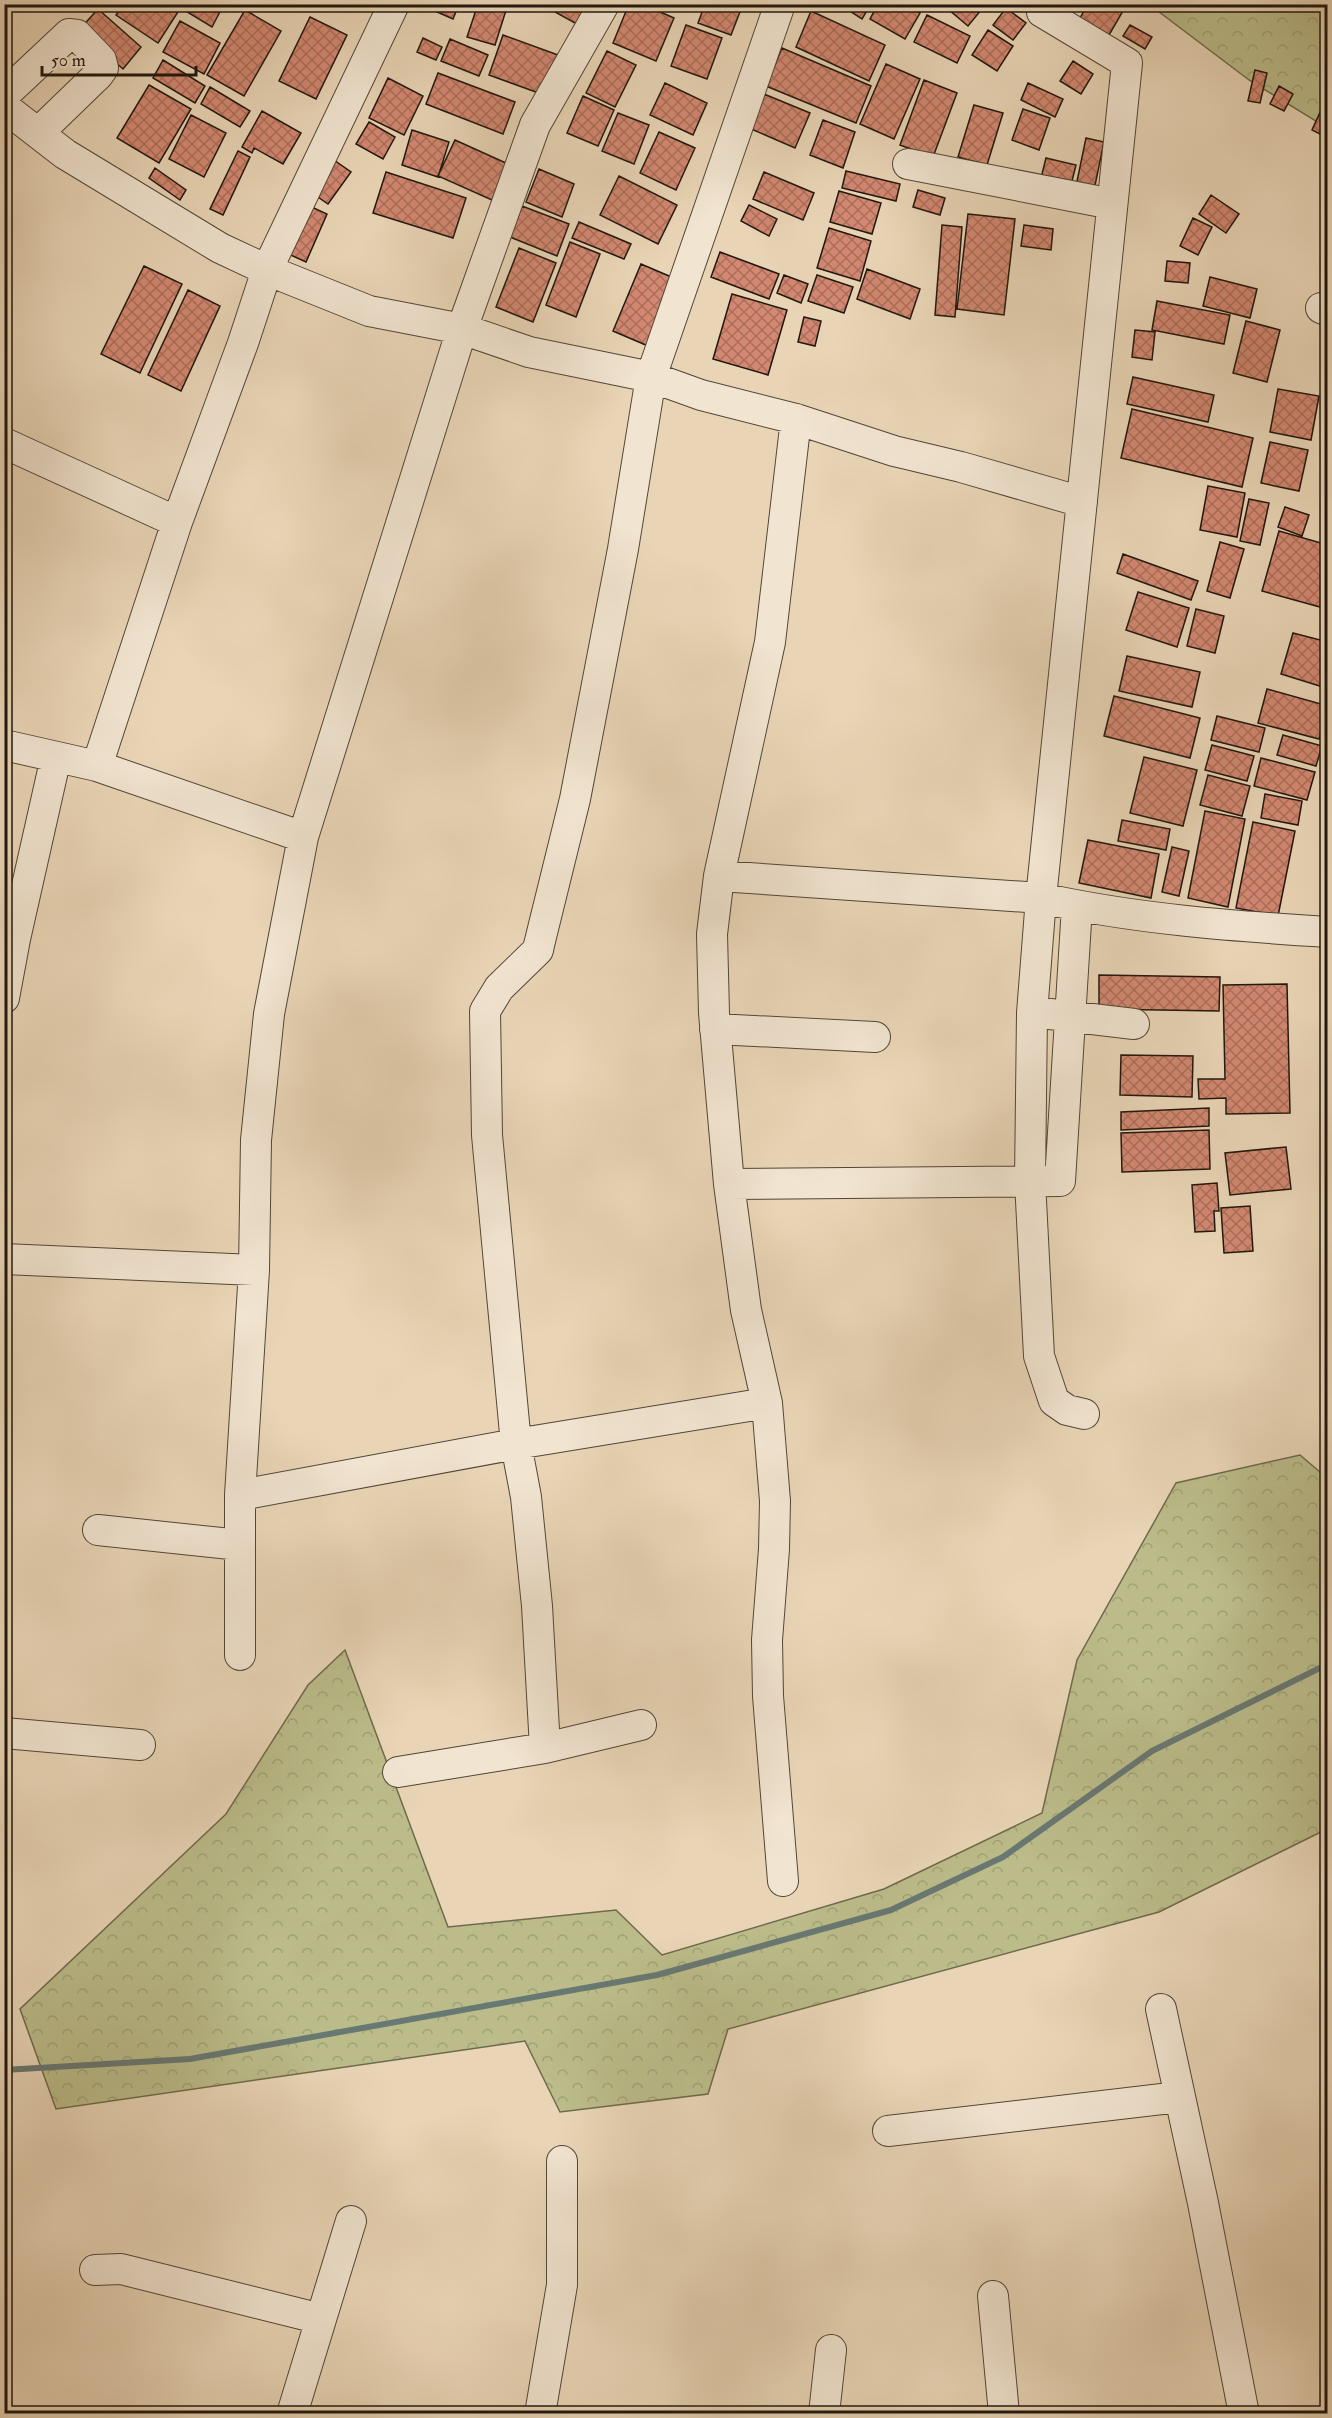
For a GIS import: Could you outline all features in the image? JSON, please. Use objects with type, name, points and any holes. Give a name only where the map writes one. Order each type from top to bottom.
[{"type":"street","points":[[240,1655],[240,1495],[254,1270],[256,1140],[269,1014],[303,837],[462,329],[535,125],[604,4]]},
{"type":"street","points":[[544,1748],[537,1606],[526,1497],[516,1444],[487,1135],[485,1011],[499,988],[538,950],[577,788],[623,549],[651,377],[780,4]]},
{"type":"street","points":[[98,766],[177,522],[243,343],[267,270],[386,7]]},
{"type":"street","points":[[1042,12],[1127,63],[1041,898],[1032,1012],[1030,1181],[1039,1356],[1054,1401],[1067,1410],[1084,1414]]},
{"type":"street","points":[[4,94],[69,34],[77,34],[101,60],[103,68],[98,75],[38,133]]},
{"type":"street","points":[[4,107],[65,154],[220,248],[267,270],[369,311],[462,329],[529,352],[651,377],[701,395],[796,419],[894,451],[961,467],[1082,502]]},
{"type":"street","points":[[908,164],[1112,204]]},
{"type":"street","points":[[783,1881],[768,1696],[767,1640],[775,1501],[767,1403],[747,1310],[729,1184],[715,1029],[712,934],[719,876],[770,642],[796,419]]},
{"type":"street","points":[[4,443],[177,522]]},
{"type":"street","points":[[4,745],[98,766],[303,837]]},
{"type":"street","points":[[4,998],[56,757]]},
{"type":"street","points":[[719,876],[1041,898],[1077,906],[1198,923],[1328,932]]},
{"type":"street","points":[[729,1184],[1060,1181],[1077,906]]},
{"type":"street","points":[[1032,1012],[1134,1024]]},
{"type":"street","points":[[715,1029],[875,1037]]},
{"type":"street","points":[[4,1259],[254,1270]]},
{"type":"street","points":[[240,1495],[516,1444],[767,1403]]},
{"type":"street","points":[[98,1530],[240,1545]]},
{"type":"street","points":[[398,1772],[544,1748],[641,1725]]},
{"type":"street","points":[[4,1733],[140,1745]]},
{"type":"street","points":[[1161,2009],[1203,2203],[1244,2414]]},
{"type":"street","points":[[888,2131],[1179,2097]]},
{"type":"street","points":[[540,2414],[562,2285],[562,2161]]},
{"type":"street","points":[[292,2414],[351,2221]]},
{"type":"street","points":[[95,2270],[120,2269],[321,2319]]},
{"type":"street","points":[[993,2296],[1004,2414]]},
{"type":"street","points":[[824,2414],[831,2350]]},
{"type":"green space","points":[[1150,5],[1327,5],[1327,128],[1249,80]]},
{"type":"green space","points":[[1300,1455],[1327,1478],[1327,1829],[1159,1912],[728,2029],[708,2094],[560,2112],[525,2041],[56,2109],[20,2009],[226,1814],[308,1685],[345,1650],[448,1927],[616,1910],[662,1955],[884,1889],[1042,1813],[1077,1660],[1176,1483]]},
{"type":"building","points":[[123,4],[167,4],[178,12],[158,43],[116,15]]},
{"type":"building","points":[[174,4],[224,4],[212,27]]},
{"type":"building","points":[[419,4],[459,4],[453,19]]},
{"type":"building","points":[[478,4],[508,4],[495,45],[467,37]]},
{"type":"building","points":[[559,4],[596,4],[584,28],[555,12]]},
{"type":"building","points":[[629,4],[642,4],[674,18],[656,61],[613,43]]},
{"type":"building","points":[[705,4],[743,4],[731,35],[698,23]]},
{"type":"building","points":[[839,4],[871,4],[862,19]]},
{"type":"building","points":[[878,4],[904,4],[920,13],[905,39],[870,19]]},
{"type":"building","points":[[942,4],[986,4],[968,26]]},
{"type":"building","points":[[1088,4],[1127,4],[1105,42],[1076,25]]},
{"type":"building","points":[[1006,8],[1026,23],[1013,40],[993,25]]},
{"type":"building","points":[[98,9],[141,47],[123,69],[79,30]]},
{"type":"building","points":[[245,10],[281,31],[244,96],[207,75]]},
{"type":"building","points":[[811,11],[885,45],[869,81],[796,47]]},
{"type":"building","points":[[927,15],[970,36],[957,63],[914,42]]},
{"type":"building","points":[[310,17],[347,35],[316,99],[279,81]]},
{"type":"building","points":[[180,21],[220,43],[204,74],[163,52]]},
{"type":"building","points":[[686,25],[722,38],[707,79],[671,66]]},
{"type":"building","points":[[1130,25],[1152,37],[1145,49],[1123,36]]},
{"type":"building","points":[[988,30],[1013,46],[997,71],[972,55]]},
{"type":"building","points":[[503,35],[558,55],[544,95],[489,75]]},
{"type":"building","points":[[423,38],[442,47],[436,60],[417,52]]},
{"type":"building","points":[[450,39],[488,55],[479,76],[441,61]]},
{"type":"building","points":[[782,48],[871,86],[856,123],[766,86]]},
{"type":"building","points":[[607,51],[636,65],[615,107],[586,93]]},
{"type":"building","points":[[163,60],[205,86],[195,103],[153,78]]},
{"type":"building","points":[[1073,61],[1093,74],[1081,94],[1060,81]]},
{"type":"building","points":[[886,64],[920,79],[894,139],[860,124]]},
{"type":"building","points":[[1255,70],[1267,73],[1260,103],[1248,101]]},
{"type":"building","points":[[438,73],[515,102],[503,134],[426,104]]},
{"type":"building","points":[[388,78],[423,96],[404,135],[369,118]]},
{"type":"building","points":[[924,80],[957,93],[933,157],[900,145]]},
{"type":"building","points":[[665,83],[707,103],[693,135],[650,115]]},
{"type":"building","points":[[1028,83],[1063,99],[1055,117],[1021,100]]},
{"type":"building","points":[[149,85],[191,109],[159,163],[117,138]]},
{"type":"building","points":[[1279,86],[1293,94],[1284,111],[1270,104]]},
{"type":"building","points":[[210,87],[250,111],[240,127],[201,104]]},
{"type":"building","points":[[764,94],[810,113],[795,148],[749,128]]},
{"type":"building","points":[[583,96],[614,110],[598,146],[567,133]]},
{"type":"building","points":[[974,105],[1003,113],[987,165],[958,157]]},
{"type":"building","points":[[1322,108],[1328,111],[1328,138],[1312,130]]},
{"type":"building","points":[[1023,109],[1050,118],[1039,150],[1012,140]]},
{"type":"building","points":[[262,111],[301,133],[283,164],[254,148],[252,153],[242,147]]},
{"type":"building","points":[[618,113],[649,125],[634,164],[602,151]]},
{"type":"building","points":[[191,115],[226,133],[204,177],[169,159]]},
{"type":"building","points":[[823,120],[855,132],[843,168],[810,155]]},
{"type":"building","points":[[369,122],[395,137],[383,159],[356,144]]},
{"type":"building","points":[[412,130],[449,142],[438,177],[402,165]]},
{"type":"building","points":[[659,132],[695,148],[676,190],[640,173]]},
{"type":"building","points":[[1086,138],[1104,142],[1093,195],[1075,191]]},
{"type":"building","points":[[455,140],[508,164],[492,200],[438,176]]},
{"type":"building","points":[[238,151],[250,157],[223,215],[210,209]]},
{"type":"building","points":[[331,158],[351,172],[328,204],[308,190]]},
{"type":"building","points":[[1046,158],[1076,165],[1070,189],[1040,182]]},
{"type":"building","points":[[155,168],[186,190],[180,200],[149,178]]},
{"type":"building","points":[[539,169],[574,184],[562,217],[526,202]]},
{"type":"building","points":[[846,171],[900,184],[896,201],[842,188]]},
{"type":"building","points":[[386,172],[466,198],[453,238],[373,213]]},
{"type":"building","points":[[764,172],[814,193],[803,220],[753,199]]},
{"type":"building","points":[[619,176],[677,205],[658,244],[600,215]]},
{"type":"building","points":[[918,190],[945,198],[940,215],[913,207]]},
{"type":"building","points":[[839,191],[881,203],[872,234],[830,222]]},
{"type":"building","points":[[1211,195],[1239,214],[1226,233],[1199,214]]},
{"type":"building","points":[[303,203],[327,214],[306,262],[282,251]]},
{"type":"building","points":[[749,205],[777,219],[769,236],[741,221]]},
{"type":"building","points":[[522,206],[569,224],[557,256],[510,237]]},
{"type":"building","points":[[968,214],[1015,219],[1004,315],[957,309]]},
{"type":"building","points":[[1193,218],[1212,227],[1198,255],[1180,246]]},
{"type":"building","points":[[579,222],[631,244],[624,259],[572,238]]},
{"type":"building","points":[[942,225],[962,227],[955,317],[935,315]]},
{"type":"building","points":[[1024,225],[1053,229],[1051,250],[1021,246]]},
{"type":"building","points":[[829,228],[871,241],[860,281],[817,268]]},
{"type":"building","points":[[570,242],[600,254],[576,317],[546,305]]},
{"type":"building","points":[[519,248],[556,263],[533,322],[496,307]]},
{"type":"building","points":[[720,252],[779,274],[769,299],[711,277]]},
{"type":"building","points":[[1167,261],[1190,263],[1188,283],[1165,281]]},
{"type":"building","points":[[641,264],[676,279],[648,346],[613,331]]},
{"type":"building","points":[[144,266],[182,284],[140,373],[101,354]]},
{"type":"building","points":[[867,269],[920,289],[910,319],[857,299]]},
{"type":"building","points":[[784,275],[808,284],[801,303],[777,293]]},
{"type":"building","points":[[817,275],[853,287],[844,313],[808,301]]},
{"type":"building","points":[[1210,277],[1257,289],[1250,318],[1203,306]]},
{"type":"building","points":[[188,290],[220,306],[181,391],[148,375]]},
{"type":"building","points":[[732,294],[787,310],[768,375],[713,359]]},
{"type":"building","points":[[1157,301],[1230,315],[1224,344],[1152,330]]},
{"type":"building","points":[[804,317],[821,321],[815,346],[798,342]]},
{"type":"building","points":[[1246,321],[1280,330],[1267,382],[1233,373]]},
{"type":"building","points":[[1135,330],[1155,332],[1152,360],[1132,357]]},
{"type":"building","points":[[1133,377],[1214,395],[1208,422],[1127,404]]},
{"type":"building","points":[[1278,389],[1319,396],[1311,440],[1270,432]]},
{"type":"building","points":[[1132,409],[1253,438],[1242,487],[1121,458]]},
{"type":"building","points":[[1270,442],[1308,450],[1299,491],[1261,483]]},
{"type":"building","points":[[1208,486],[1245,493],[1237,537],[1200,530]]},
{"type":"building","points":[[1249,499],[1269,503],[1260,545],[1240,541]]},
{"type":"building","points":[[1285,507],[1309,515],[1302,536],[1278,527]]},
{"type":"building","points":[[1279,531],[1328,545],[1328,581],[1320,607],[1262,591]]},
{"type":"building","points":[[1220,542],[1244,549],[1230,598],[1207,591]]},
{"type":"building","points":[[1123,554],[1198,581],[1191,600],[1117,573]]},
{"type":"building","points":[[1138,592],[1189,608],[1177,647],[1126,630]]},
{"type":"building","points":[[1196,609],[1224,616],[1215,653],[1187,646]]},
{"type":"building","points":[[1293,633],[1328,642],[1328,672],[1323,687],[1281,674]]},
{"type":"building","points":[[1127,656],[1200,672],[1192,707],[1119,691]]},
{"type":"building","points":[[1267,689],[1328,706],[1319,739],[1258,723]]},
{"type":"building","points":[[1114,696],[1200,718],[1190,758],[1104,736]]},
{"type":"building","points":[[1217,716],[1265,728],[1259,752],[1211,740]]},
{"type":"building","points":[[1283,735],[1322,746],[1316,766],[1277,755]]},
{"type":"building","points":[[1212,745],[1254,756],[1247,781],[1205,770]]},
{"type":"building","points":[[1144,757],[1197,770],[1183,826],[1130,813]]},
{"type":"building","points":[[1261,758],[1315,772],[1307,800],[1254,786]]},
{"type":"building","points":[[1208,775],[1250,786],[1242,816],[1200,805]]},
{"type":"building","points":[[1265,794],[1302,801],[1298,825],[1261,818]]},
{"type":"building","points":[[1205,811],[1245,819],[1228,907],[1188,898]]},
{"type":"building","points":[[1122,820],[1170,829],[1166,850],[1118,841]]},
{"type":"building","points":[[1253,822],[1295,831],[1278,916],[1236,908]]},
{"type":"building","points":[[1088,840],[1159,854],[1151,898],[1079,883]]},
{"type":"building","points":[[1172,847],[1189,851],[1179,896],[1162,892]]},
{"type":"building","points":[[1099,975],[1220,977],[1219,1011],[1099,1009]]},
{"type":"building","points":[[1287,984],[1290,1113],[1226,1114],[1226,1098],[1199,1099],[1198,1079],[1225,1079],[1223,985]]},
{"type":"building","points":[[1121,1055],[1193,1056],[1192,1097],[1120,1095]]},
{"type":"building","points":[[1209,1108],[1209,1126],[1121,1130],[1121,1112]]},
{"type":"building","points":[[1209,1130],[1210,1169],[1122,1172],[1121,1133]]},
{"type":"building","points":[[1286,1147],[1291,1189],[1230,1195],[1225,1153]]},
{"type":"building","points":[[1217,1183],[1219,1211],[1214,1211],[1215,1231],[1195,1232],[1192,1185]]},
{"type":"building","points":[[1250,1206],[1253,1251],[1224,1253],[1221,1208]]},
{"type":"waterway","points":[[4,2070],[190,2059],[657,1975],[891,1910],[1003,1857],[1152,1751],[1328,1664]]}]
